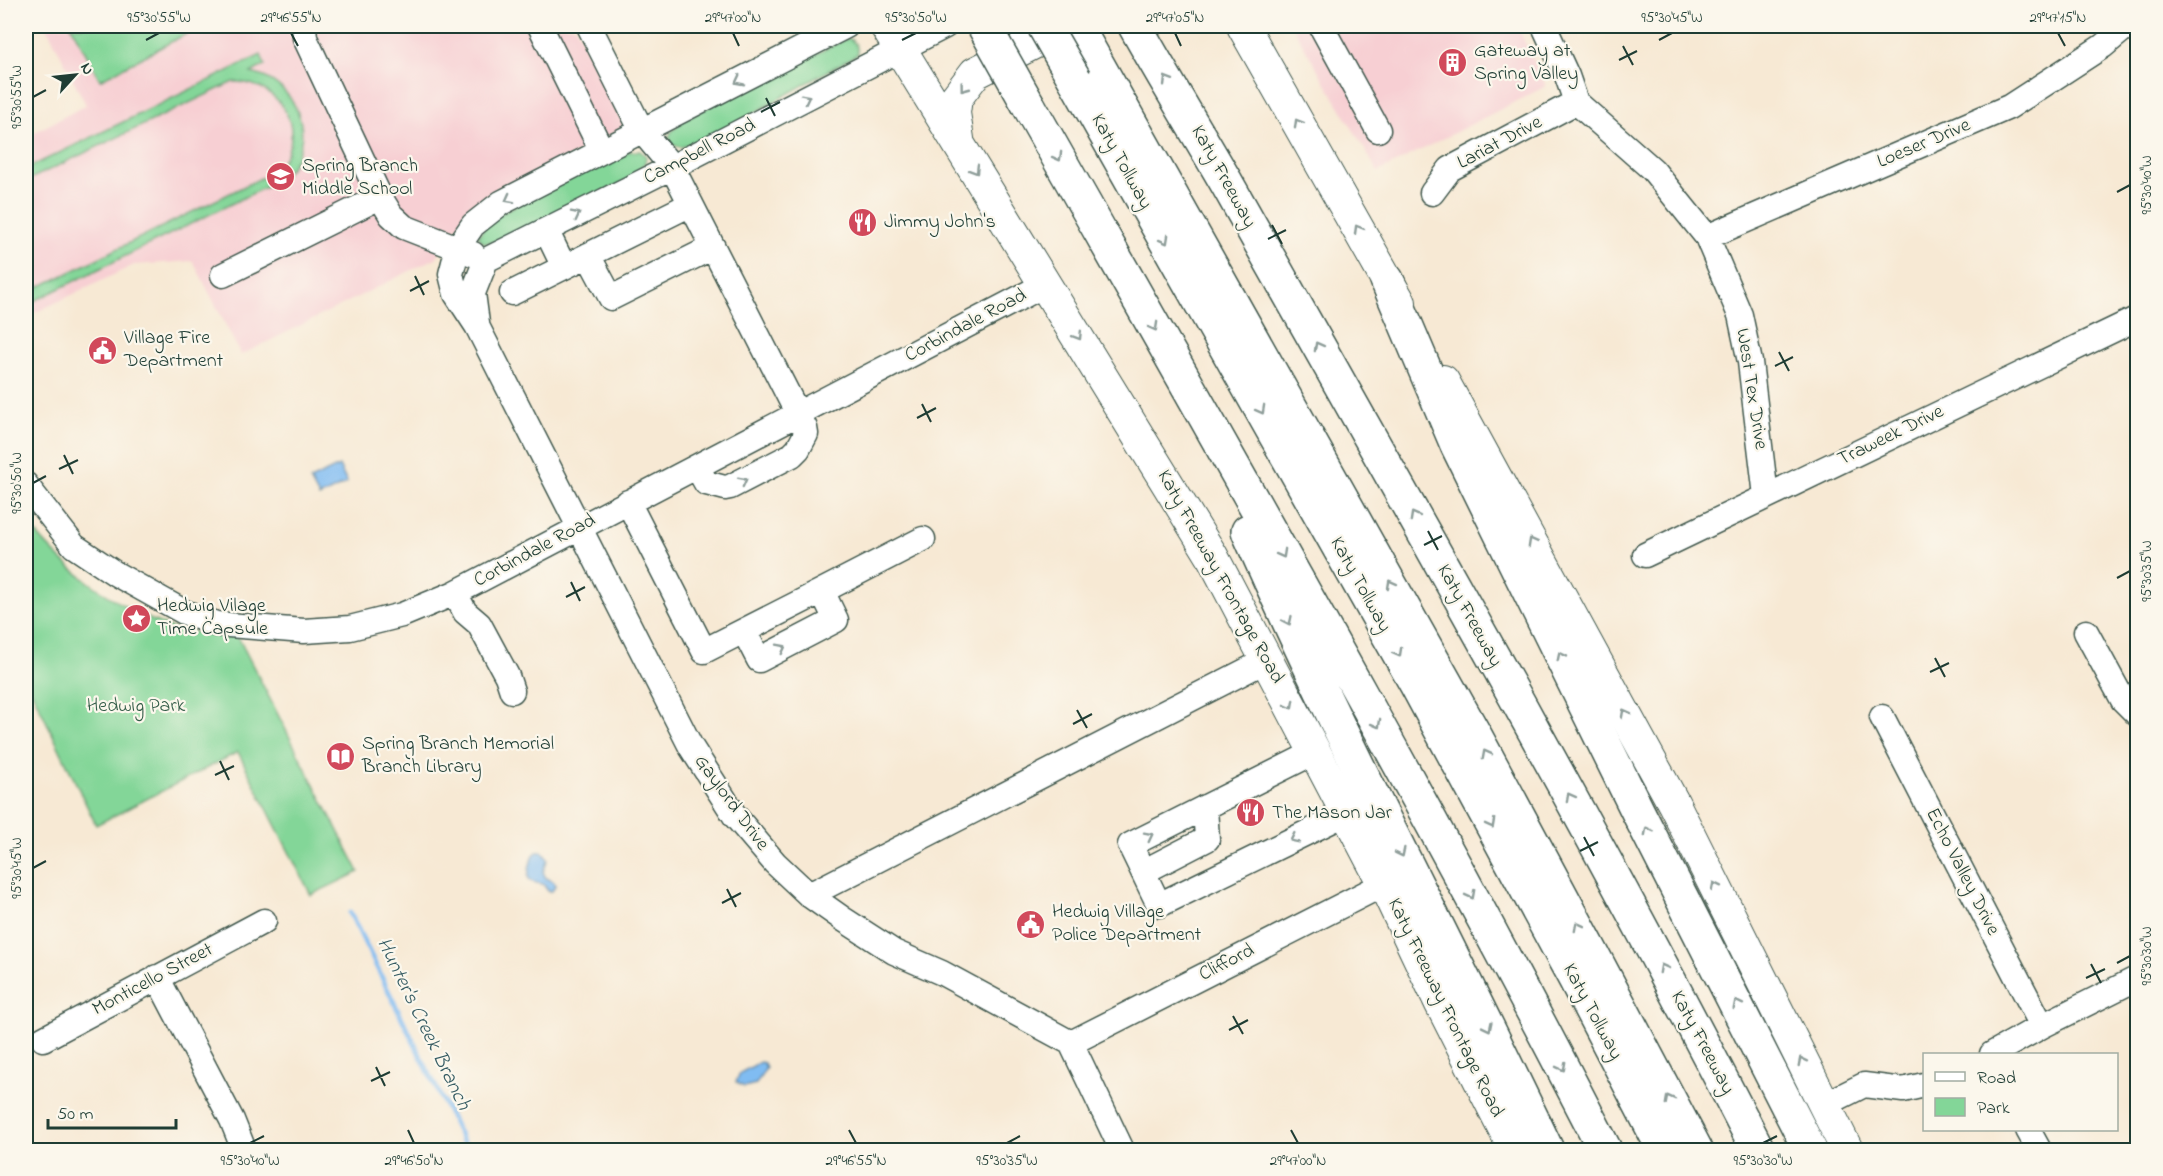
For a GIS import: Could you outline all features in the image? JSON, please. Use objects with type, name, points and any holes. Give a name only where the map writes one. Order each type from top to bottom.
[{"type":"highway","points":[[984,26],[1374,717],[1605,1150]]},
{"type":"highway","name":"Katy Tollway","points":[[1044,26],[1086,72],[1470,726],[1696,1150]]},
{"type":"highway","name":"Katy Tollway","points":[[1076,26],[1086,72],[1575,979],[1664,1150]]},
{"type":"highway","name":"Katy Freeway","points":[[1139,33],[1391,475],[1579,813],[1645,933],[1758,1150]]},
{"type":"highway","points":[[1387,280],[1456,445],[1810,1150]]},
{"type":"highway","points":[[1171,357],[1286,618],[1547,1150]]},
{"type":"main road","points":[[958,143],[954,113],[956,98],[975,73],[1067,26]]},
{"type":"main road","points":[[1242,26],[1387,280],[1602,669],[1674,804],[1847,1150]]},
{"type":"main road","name":"Katy Freeway Frontage Road","points":[[893,37],[1196,528],[1384,884],[1440,1002],[1515,1150]]},
{"type":"street","points":[[304,26],[305,38],[390,215],[404,227],[486,260]]},
{"type":"street","points":[[540,26],[602,151]]},
{"type":"street","points":[[589,26],[642,131],[672,167],[806,434],[792,455],[730,488],[706,483],[697,466]]},
{"type":"street","points":[[458,247],[473,225],[501,203],[846,26]]},
{"type":"street","name":"Campbell Road","points":[[486,260],[672,167],[893,37],[945,26]]},
{"type":"street","name":"West Tex Drive","points":[[1544,26],[1576,102],[1653,170],[1707,237],[1740,315],[1750,362],[1766,495]]},
{"type":"street","name":"Loeser Drive","points":[[1707,237],[2009,107],[2103,46],[2127,26]]},
{"type":"street","points":[[1324,27],[1378,130]]},
{"type":"street","name":"Lariat Drive","points":[[1432,194],[1450,170],[1576,102]]},
{"type":"street","points":[[224,275],[380,197]]},
{"type":"street","points":[[512,293],[691,204]]},
{"type":"street","points":[[546,230],[564,267]]},
{"type":"street","name":"Gaylord Drive","points":[[458,247],[451,274],[456,294],[477,326],[691,747],[735,816],[775,863],[809,895],[894,952],[942,974],[1071,1043]]},
{"type":"street","points":[[588,255],[611,298],[713,247]]},
{"type":"street","name":"Gaylord Drive","points":[[477,326],[473,293],[486,260]]},
{"type":"street","name":"Corbindale Road","points":[[26,485],[74,546],[116,574],[184,612],[216,624],[304,631],[350,628],[402,615],[455,593],[1046,284]]},
{"type":"street","name":"Traweek Drive","points":[[1646,555],[1766,495],[2138,318]]},
{"type":"street","points":[[628,502],[704,651],[923,539]]},
{"type":"street","points":[[744,631],[759,660],[836,620],[822,591]]},
{"type":"street","points":[[455,593],[465,612],[479,624],[507,676],[512,691]]},
{"type":"street","points":[[2086,632],[2123,700],[2138,715]]},
{"type":"street","points":[[809,895],[1267,660]]},
{"type":"street","name":"Echo Valley Drive","points":[[1882,717],[2042,1026]]},
{"type":"street","points":[[1315,752],[1205,807],[1207,839],[1143,872],[1159,905],[1347,813]]},
{"type":"street","name":"Clifford","points":[[1071,1043],[1384,884]]},
{"type":"street","name":"Monticello Street","points":[[43,1039],[264,921]]},
{"type":"street","points":[[157,977],[232,1120],[244,1150]]},
{"type":"street","points":[[1994,1053],[2138,978]]},
{"type":"street","points":[[1071,1043],[1122,1150]]},
{"type":"street","points":[[1824,1105],[1864,1085],[1903,1090],[1923,1084]]},
{"type":"street","points":[[2029,1131],[2039,1150]]},
{"type":"shaded area","name":"Spring Branch Middle School","points":[[46,26],[575,26],[625,126],[473,212],[456,228],[436,258],[241,355],[193,261],[134,265],[26,317],[26,137],[86,105]]},
{"type":"shaded area","points":[[1292,26],[1517,26],[1546,86],[1378,172]]},
{"type":"green space","points":[[71,26],[201,26],[100,80]]},
{"type":"green space","points":[[848,38],[856,44],[858,54],[701,143],[680,147],[672,145],[669,138],[671,132],[685,118]]},
{"type":"green space","points":[[261,55],[265,65],[251,73],[279,86],[289,97],[301,123],[302,138],[298,153],[291,167],[278,181],[34,301],[26,302],[26,292],[271,173],[284,159],[290,144],[291,129],[287,114],[279,101],[266,91],[251,84],[233,82],[26,181],[26,169]]},
{"type":"green space","points":[[640,151],[646,156],[645,163],[632,178],[500,241],[484,243],[478,237],[488,220],[618,152]]},
{"type":"green space","name":"Hedwig Park","points":[[26,519],[39,536],[71,568],[129,608],[149,619],[176,629],[238,637],[359,872],[311,895],[238,752],[96,825],[26,679]]},
{"type":"water","points":[[339,466],[347,483],[319,497],[310,480]]},
{"type":"water","points":[[537,852],[543,852],[548,859],[543,872],[546,878],[556,885],[552,891],[548,891],[543,884],[529,879],[532,859]]},
{"type":"water","points":[[760,1062],[764,1063],[766,1068],[756,1084],[744,1087],[736,1082],[740,1073]]},
{"type":"waterway","name":"Hunter's Creek Branch","points":[[350,913],[467,1150]]},
{"type":"place","name":"Gateway at Spring Valley","points":[[1453,62]]},
{"type":"place","name":"Spring Branch Middle School","points":[[281,177]]},
{"type":"place","name":"Jimmy John's","points":[[863,222]]},
{"type":"place","name":"Village Fire Department","points":[[103,350]]},
{"type":"place","name":"Hedwig Vilage Time Capsule","points":[[136,618]]},
{"type":"place","name":"Spring Branch Memorial Branch Library","points":[[341,756]]},
{"type":"place","name":"The Mason Jar","points":[[1251,813]]},
{"type":"place","name":"Hedwig Village Police Department","points":[[1031,924]]}]
